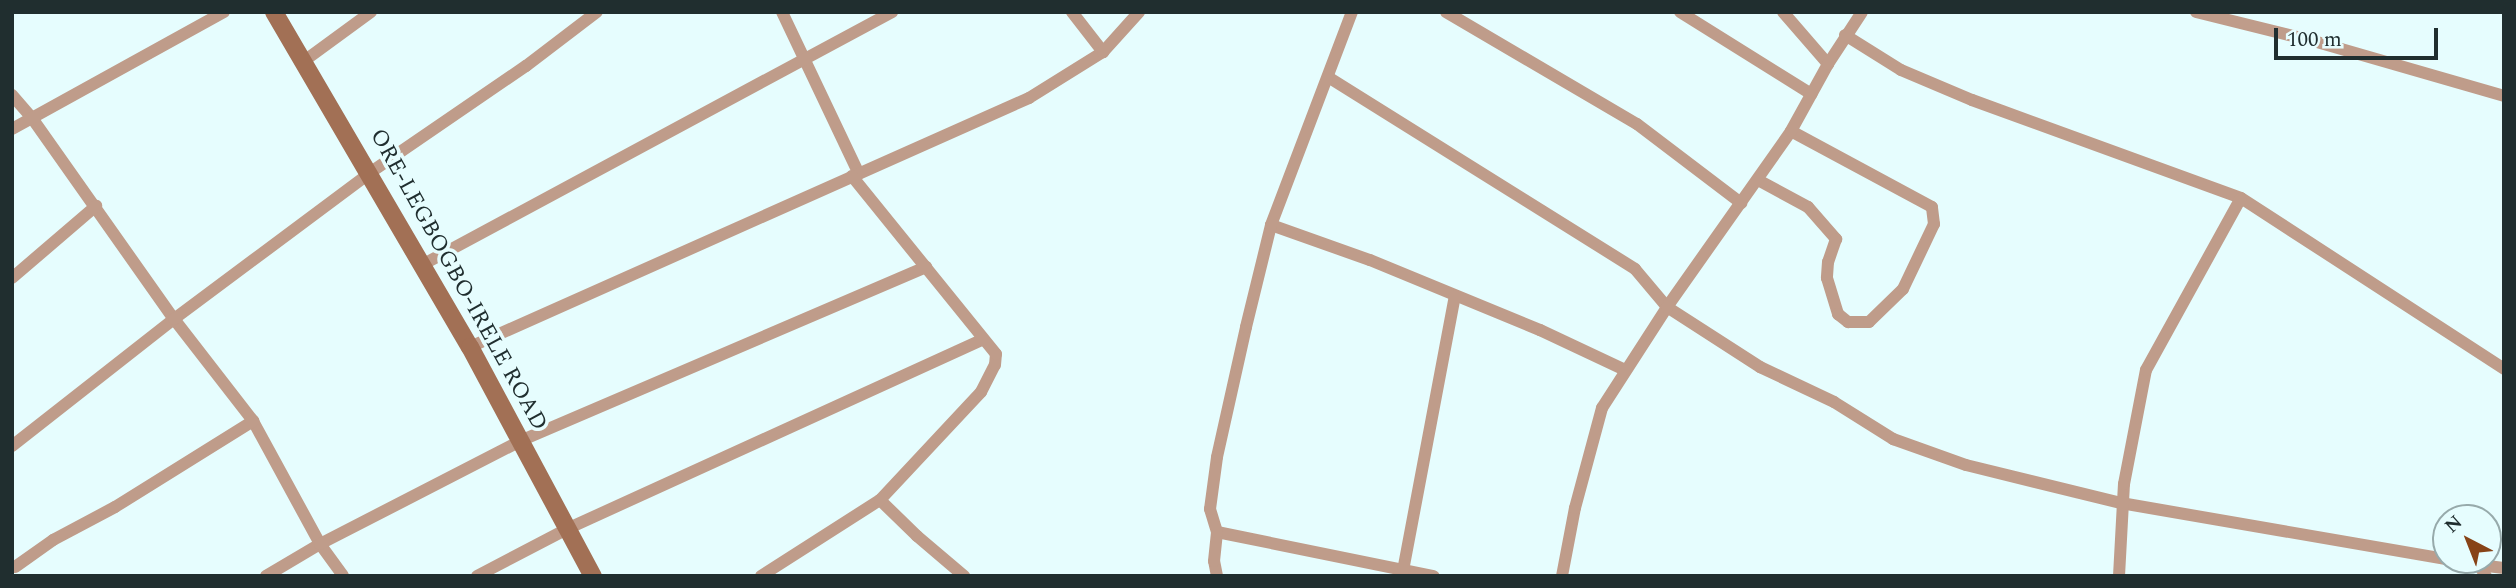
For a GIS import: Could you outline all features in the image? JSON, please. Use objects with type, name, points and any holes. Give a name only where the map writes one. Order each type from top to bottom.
[{"type":"main road","name":"ORE-LEGBOGBO-IRELE ROAD","points":[[274,12],[371,172],[470,346],[593,576]]},
{"type":"street","points":[[12,129],[224,12]]},
{"type":"street","points":[[304,61],[371,12]]},
{"type":"street","points":[[12,446],[174,319],[371,172],[526,66],[597,12]]},
{"type":"street","points":[[761,576],[880,500],[989,381],[996,354],[982,340],[855,175],[806,59],[782,12]]},
{"type":"street","points":[[422,265],[892,12]]},
{"type":"street","points":[[1072,12],[1103,52]]},
{"type":"street","points":[[470,346],[1029,98],[1103,52],[1139,12]]},
{"type":"street","points":[[1217,576],[1214,561],[1217,532],[1210,509],[1217,457],[1271,225],[1352,12]]},
{"type":"street","points":[[1446,12],[1637,124],[1741,203]]},
{"type":"street","points":[[1681,12],[1811,94]]},
{"type":"street","points":[[1783,12],[1828,64]]},
{"type":"street","points":[[1562,576],[1575,508],[1602,408],[1667,307],[1791,131],[1828,64],[1862,12]]},
{"type":"street","points":[[2196,12],[2317,42],[2504,96]]},
{"type":"street","points":[[1846,35],[1901,70],[1972,100],[2241,198],[2504,369]]},
{"type":"street","points":[[1328,78],[1635,269],[1667,307],[1760,367],[1834,402],[1893,439],[1966,465],[2121,503],[2432,557]]},
{"type":"street","points":[[12,95],[96,206],[174,319],[253,421],[320,544],[343,576]]},
{"type":"street","points":[[1758,180],[1808,207],[1836,239],[1828,262],[1827,278],[1838,314],[1847,322],[1869,323],[1903,289],[1934,224],[1932,207],[1791,131]]},
{"type":"street","points":[[2119,576],[2121,503],[2146,370],[2241,198]]},
{"type":"street","points":[[12,278],[96,206]]},
{"type":"street","points":[[1271,225],[1370,260],[1540,330],[1625,370]]},
{"type":"street","points":[[266,576],[320,544],[520,441],[926,267]]},
{"type":"street","points":[[1402,572],[1455,296]]},
{"type":"street","points":[[477,576],[569,528],[982,340]]},
{"type":"street","points":[[17,570],[53,540],[115,507],[253,421]]},
{"type":"street","points":[[880,500],[917,537],[964,576]]},
{"type":"street","points":[[1217,532],[1402,572],[1434,576]]}]
